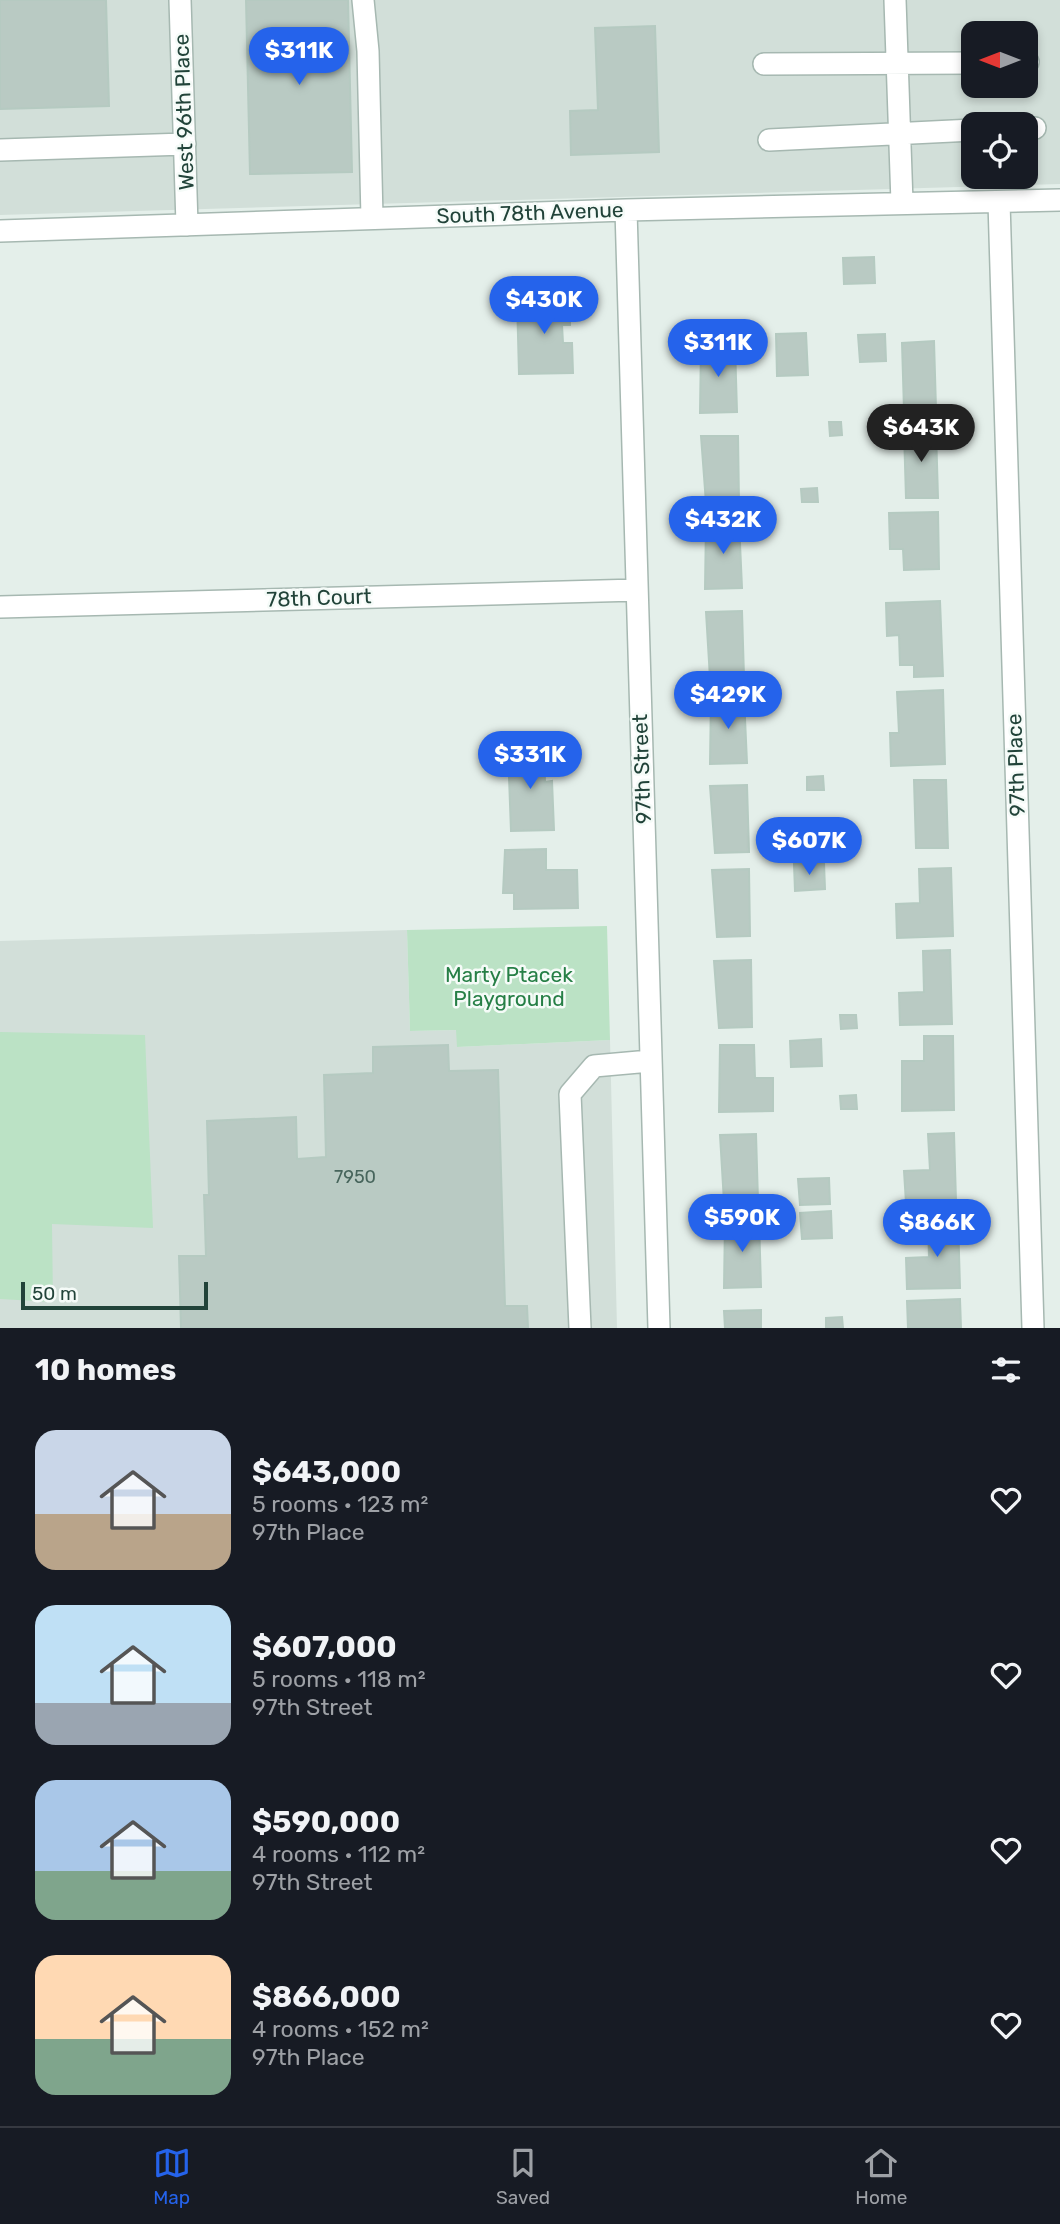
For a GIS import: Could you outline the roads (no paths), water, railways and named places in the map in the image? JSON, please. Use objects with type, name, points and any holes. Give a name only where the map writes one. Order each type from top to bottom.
[{"type":"street","name":"West 96th Place","points":[[180,0],[187,225]]},
{"type":"street","points":[[363,0],[368,51],[372,218]]},
{"type":"street","points":[[895,0],[902,203]]},
{"type":"street","points":[[764,64],[961,63]]},
{"type":"street","points":[[769,140],[961,130]]},
{"type":"street","points":[[0,150],[185,144]]},
{"type":"street","name":"South 78th Avenue","points":[[0,231],[626,210],[1060,200]]},
{"type":"street","name":"97th Place","points":[[999,202],[1033,1328]]},
{"type":"street","name":"97th Street","points":[[626,210],[659,1328]]},
{"type":"street","name":"78th Court","points":[[0,607],[637,590]]},
{"type":"street","points":[[580,1328],[570,1094],[594,1066],[650,1060]]},
{"type":"park label","name":"Marty Ptacek Playground","points":[[509,987]]}]
